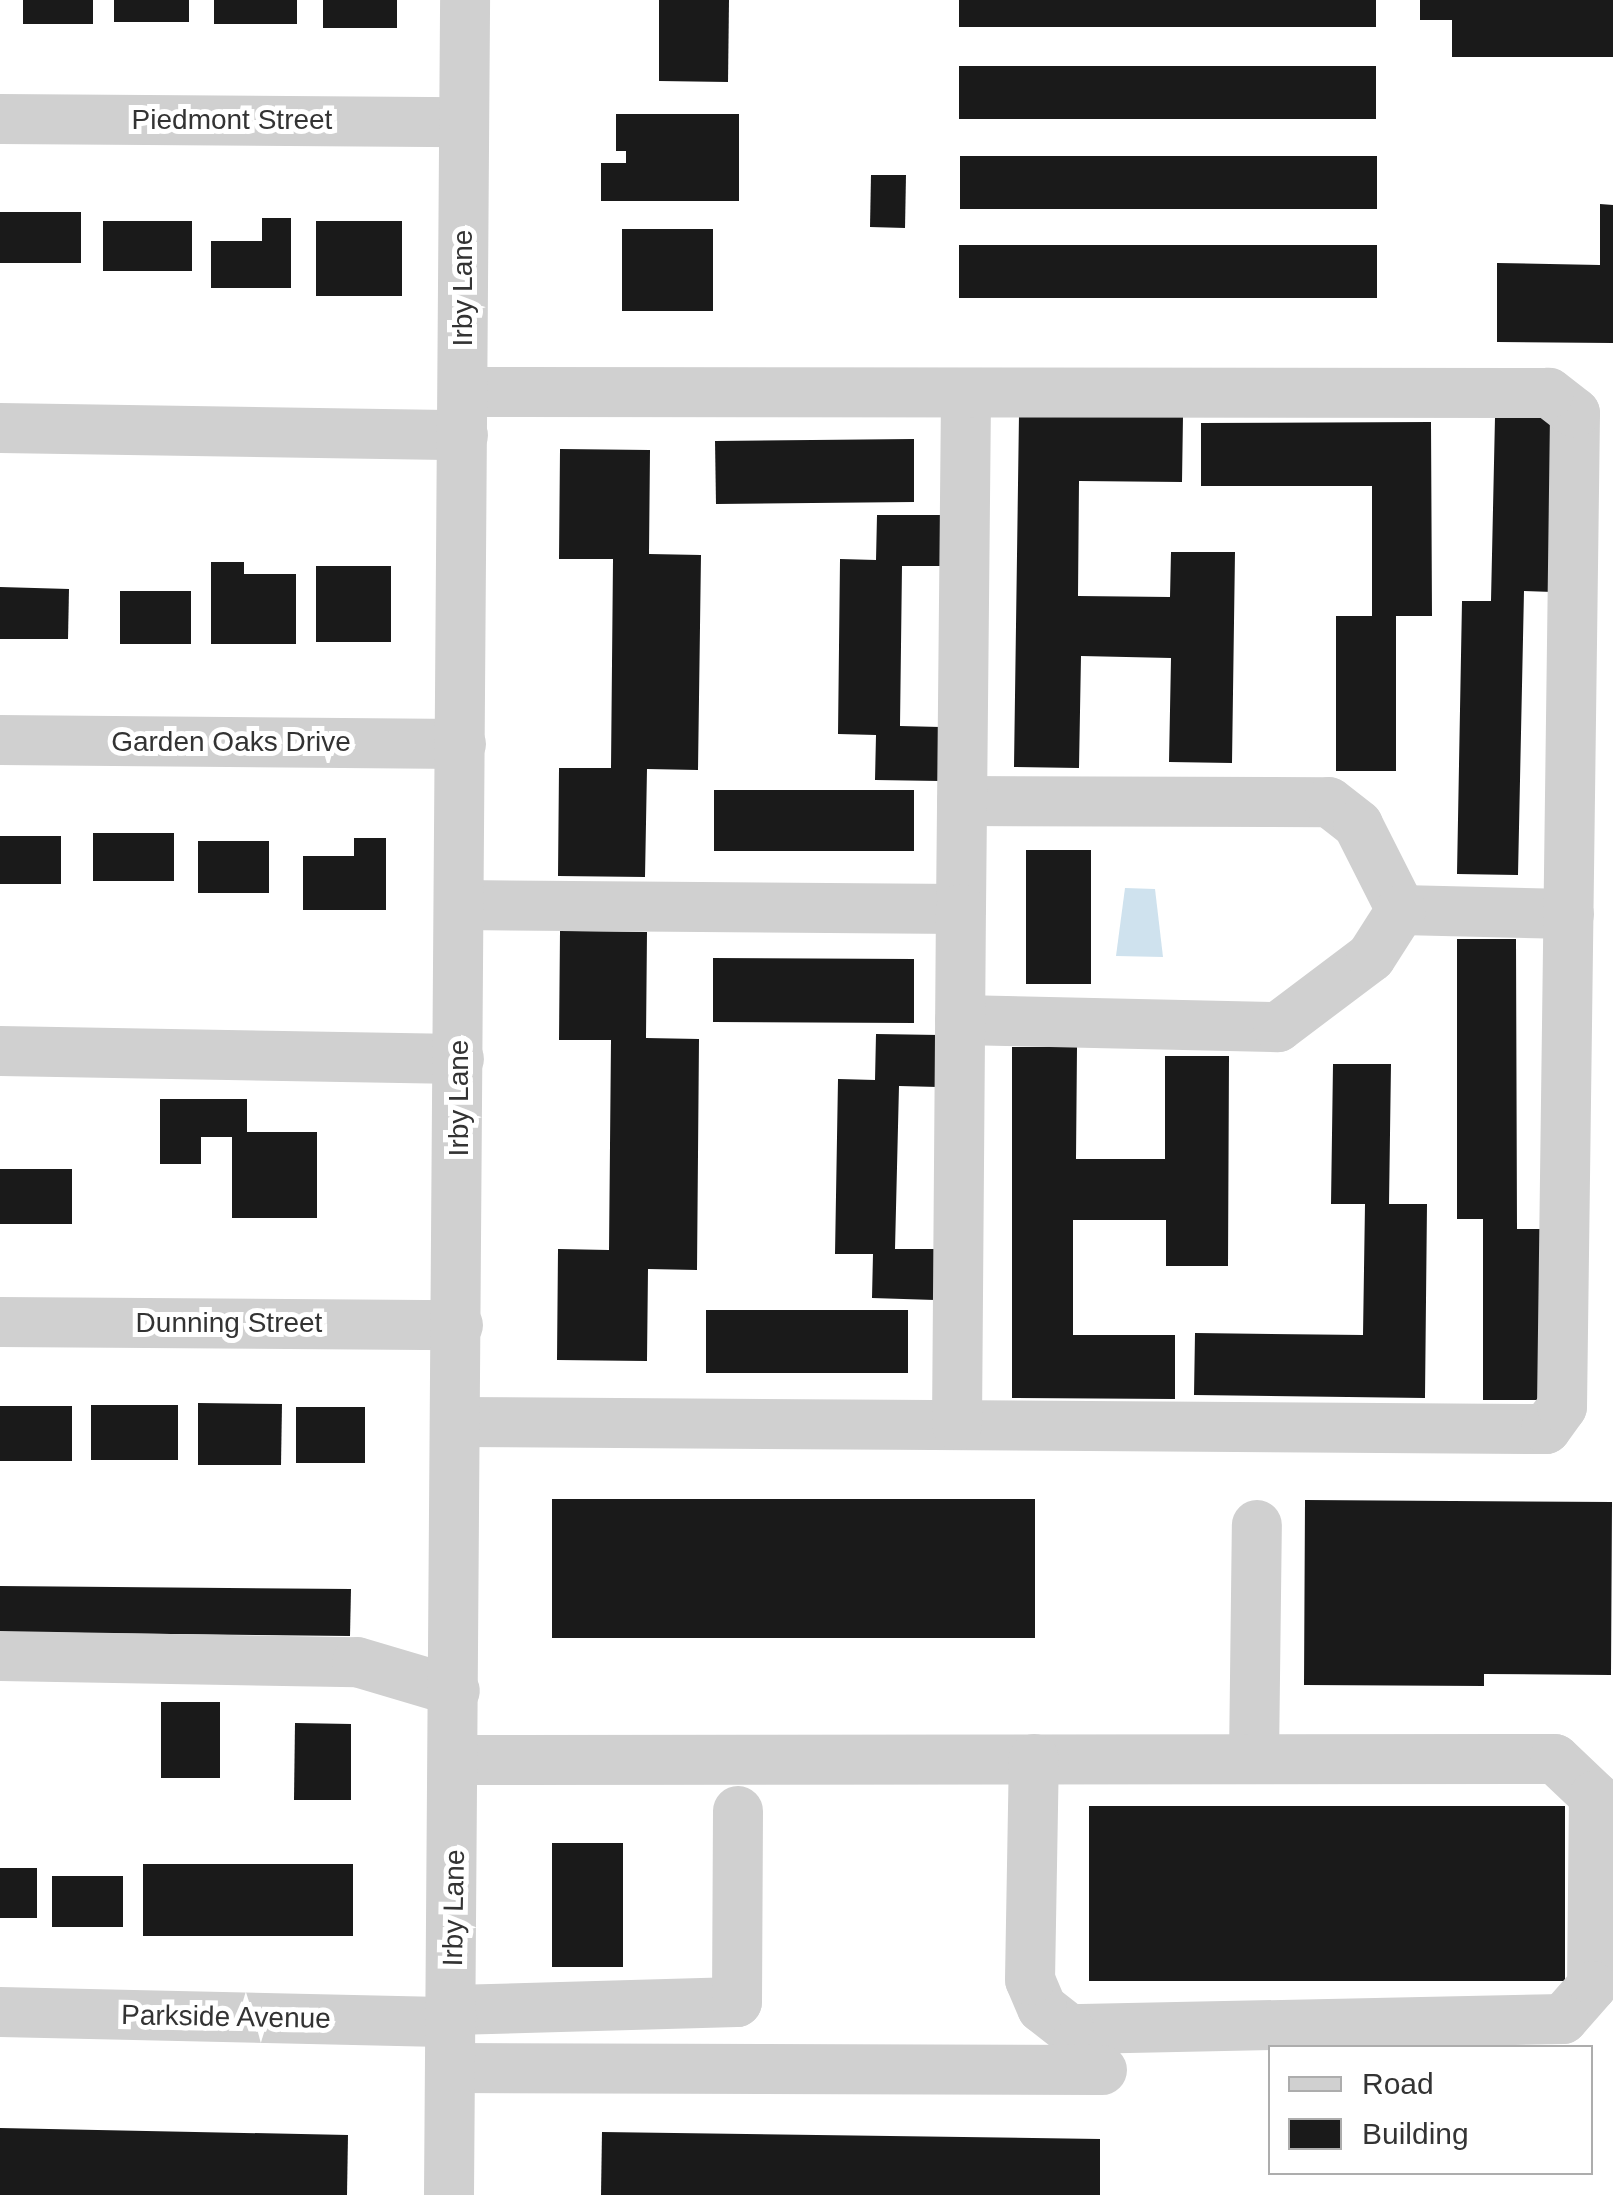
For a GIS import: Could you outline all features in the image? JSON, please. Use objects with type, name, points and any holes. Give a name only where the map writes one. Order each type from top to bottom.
[{"type":"street","name":"Irby Lane","points":[[449,2195],[458,1422],[465,0]]},
{"type":"street","name":"Piedmont Street","points":[[0,119],[464,122]]},
{"type":"street","points":[[957,1425],[966,393]]},
{"type":"street","points":[[0,428],[966,393],[1549,394],[1575,413],[1562,1406],[1546,1429],[458,1422]]},
{"type":"street","name":"Garden Oaks Drive","points":[[0,740],[461,744]]},
{"type":"street","points":[[962,802],[1329,802],[1358,825],[1401,910]]},
{"type":"street","points":[[460,905],[961,909]]},
{"type":"street","points":[[1401,910],[1568,914]]},
{"type":"street","points":[[960,1020],[1278,1027],[1372,956],[1401,910]]},
{"type":"street","points":[[0,1052],[460,1059]]},
{"type":"street","name":"Dunning Street","points":[[0,1322],[458,1324]]},
{"type":"street","points":[[1254,1759],[1257,1526]]},
{"type":"street","points":[[0,1656],[357,1662],[455,1691]]},
{"type":"street","points":[[455,1760],[1555,1759],[1594,1796],[1592,1986],[1563,2019],[1069,2028],[1042,2008],[1030,1980],[1034,1760]]},
{"type":"street","points":[[452,2033],[737,2002],[738,1811]]},
{"type":"street","name":"Parkside Avenue","points":[[0,2012],[452,2033]]},
{"type":"street","points":[[452,2033],[1102,2070]]},
{"type":"water","points":[[1125,888],[1155,889],[1163,957],[1116,956]]},
{"type":"building","points":[[23,0],[93,0],[93,24],[23,24]]},
{"type":"building","points":[[114,0],[189,0],[189,22],[114,22]]},
{"type":"building","points":[[214,0],[297,0],[297,24],[214,24]]},
{"type":"building","points":[[323,0],[397,0],[397,28],[323,28]]},
{"type":"building","points":[[659,0],[729,0],[728,82],[659,81]]},
{"type":"building","points":[[959,0],[1376,0],[1376,27],[959,27]]},
{"type":"building","points":[[1420,0],[1613,0],[1613,57],[1452,57],[1452,20],[1420,20]]},
{"type":"building","points":[[959,66],[1376,66],[1376,119],[959,119]]},
{"type":"building","points":[[616,114],[739,114],[739,201],[601,201],[601,163],[626,163],[626,151],[616,151]]},
{"type":"building","points":[[960,156],[1377,156],[1377,209],[960,209]]},
{"type":"building","points":[[871,175],[906,175],[905,228],[870,227]]},
{"type":"building","points":[[1600,204],[1613,205],[1613,343],[1497,342],[1497,263],[1600,265]]},
{"type":"building","points":[[0,212],[81,212],[81,263],[0,263]]},
{"type":"building","points":[[262,218],[291,218],[291,288],[211,288],[211,241],[262,241]]},
{"type":"building","points":[[103,221],[192,221],[192,271],[103,271]]},
{"type":"building","points":[[316,221],[402,221],[402,296],[316,296]]},
{"type":"building","points":[[622,229],[713,229],[713,311],[622,311]]},
{"type":"building","points":[[959,245],[1377,245],[1377,298],[959,298]]},
{"type":"building","points":[[1019,414],[1183,416],[1182,482],[1079,481],[1078,596],[1170,597],[1171,552],[1235,552],[1232,763],[1169,762],[1171,658],[1081,656],[1079,768],[1014,767]]},
{"type":"building","points":[[1495,417],[1556,418],[1553,592],[1524,591],[1518,875],[1457,874],[1462,601],[1491,601]]},
{"type":"building","points":[[1431,422],[1432,616],[1396,616],[1396,771],[1336,771],[1336,616],[1372,616],[1372,486],[1201,486],[1201,423]]},
{"type":"building","points":[[914,439],[914,502],[716,504],[715,441]]},
{"type":"building","points":[[560,449],[650,450],[649,554],[701,555],[698,770],[647,769],[645,877],[558,876],[559,768],[611,768],[613,559],[559,559]]},
{"type":"building","points":[[877,515],[942,515],[942,566],[902,566],[900,726],[940,727],[940,781],[875,780],[876,735],[838,734],[840,559],[876,560]]},
{"type":"building","points":[[211,562],[244,562],[244,574],[296,574],[296,644],[211,644]]},
{"type":"building","points":[[316,566],[391,566],[391,642],[316,642]]},
{"type":"building","points":[[0,587],[69,589],[68,639],[0,639]]},
{"type":"building","points":[[120,591],[191,591],[191,644],[120,644]]},
{"type":"building","points":[[714,790],[914,790],[914,851],[714,851]]},
{"type":"building","points":[[93,833],[174,833],[174,881],[93,881]]},
{"type":"building","points":[[0,836],[61,836],[61,884],[0,884]]},
{"type":"building","points":[[354,838],[386,838],[386,910],[303,910],[303,856],[354,856]]},
{"type":"building","points":[[198,841],[269,841],[269,893],[198,893]]},
{"type":"building","points":[[1026,850],[1091,850],[1091,984],[1026,984]]},
{"type":"building","points":[[560,931],[647,932],[646,1038],[699,1039],[697,1270],[648,1269],[647,1361],[557,1360],[558,1249],[609,1250],[611,1040],[559,1040]]},
{"type":"building","points":[[1457,939],[1516,939],[1517,1229],[1544,1229],[1544,1400],[1483,1400],[1483,1219],[1457,1219]]},
{"type":"building","points":[[713,958],[914,959],[914,1023],[713,1022]]},
{"type":"building","points":[[876,1034],[939,1035],[938,1087],[899,1086],[895,1249],[936,1249],[935,1300],[872,1298],[873,1254],[835,1254],[838,1079],[875,1080]]},
{"type":"building","points":[[1012,1047],[1077,1047],[1076,1159],[1165,1159],[1165,1056],[1229,1056],[1228,1266],[1166,1266],[1166,1220],[1073,1220],[1073,1335],[1175,1335],[1175,1399],[1012,1398]]},
{"type":"building","points":[[1333,1064],[1391,1064],[1389,1204],[1427,1204],[1425,1398],[1194,1395],[1195,1333],[1363,1335],[1365,1204],[1331,1204]]},
{"type":"building","points":[[160,1099],[247,1099],[247,1132],[317,1132],[317,1218],[232,1218],[232,1137],[201,1137],[201,1164],[160,1164]]},
{"type":"building","points":[[0,1169],[72,1169],[72,1224],[0,1224]]},
{"type":"building","points":[[706,1310],[908,1310],[908,1373],[706,1373]]},
{"type":"building","points":[[198,1403],[282,1404],[281,1465],[198,1465]]},
{"type":"building","points":[[91,1405],[178,1405],[178,1460],[91,1460]]},
{"type":"building","points":[[0,1406],[72,1406],[72,1461],[0,1461]]},
{"type":"building","points":[[296,1407],[365,1407],[365,1463],[296,1463]]},
{"type":"building","points":[[552,1499],[1035,1499],[1035,1638],[552,1638]]},
{"type":"building","points":[[1305,1500],[1612,1502],[1611,1675],[1484,1674],[1484,1686],[1304,1685]]},
{"type":"building","points":[[0,1586],[351,1589],[350,1636],[0,1632]]},
{"type":"building","points":[[161,1702],[220,1702],[220,1778],[161,1778]]},
{"type":"building","points":[[295,1723],[351,1724],[351,1800],[294,1800]]},
{"type":"building","points":[[1089,1806],[1565,1806],[1565,1981],[1089,1981]]},
{"type":"building","points":[[552,1843],[623,1843],[623,1967],[552,1967]]},
{"type":"building","points":[[143,1864],[353,1864],[353,1936],[143,1936]]},
{"type":"building","points":[[0,1868],[37,1868],[37,1918],[0,1918]]},
{"type":"building","points":[[52,1876],[123,1876],[123,1927],[52,1927]]},
{"type":"building","points":[[0,2128],[348,2135],[347,2195],[0,2195]]},
{"type":"building","points":[[602,2132],[1100,2139],[1100,2195],[601,2195]]}]
